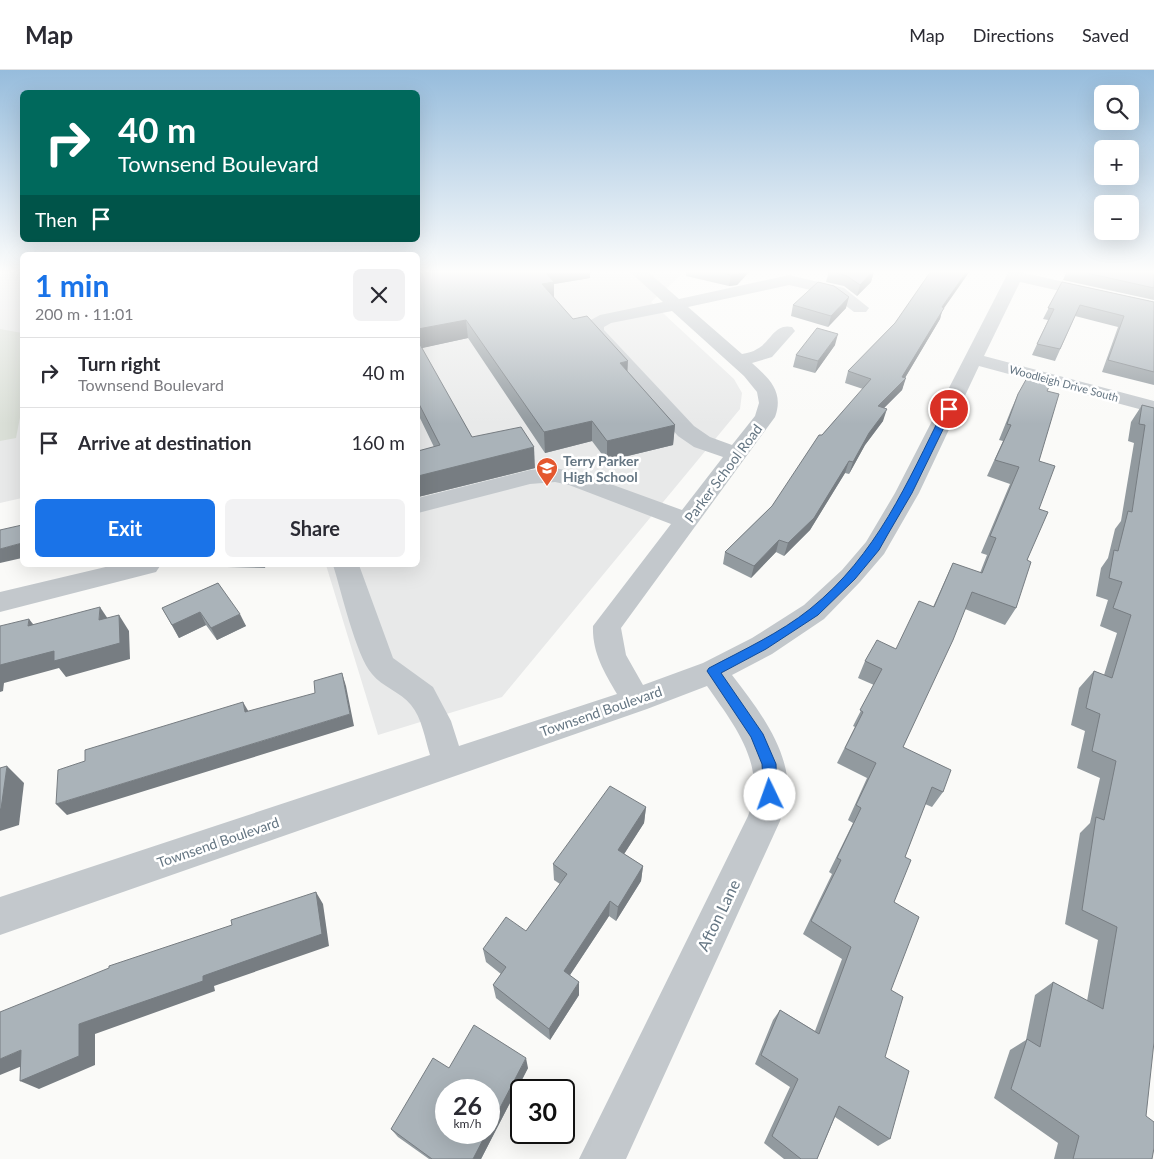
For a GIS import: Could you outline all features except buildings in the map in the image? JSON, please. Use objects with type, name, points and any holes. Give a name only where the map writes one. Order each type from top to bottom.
[{"type":"street","points":[[600,322],[594,328],[686,431],[702,442],[737,454]]},
{"type":"street","name":"Parker School Road","points":[[636,700],[616,665],[606,637],[607,626],[765,417],[770,405],[768,395],[762,384],[695,322]]},
{"type":"street","name":"Townsend Boulevard","points":[[0,916],[636,700],[713,671],[762,646],[814,612],[851,576],[875,548],[907,493],[992,322]]},
{"type":"street","points":[[738,360],[765,352],[786,331]]},
{"type":"street","name":"Woodleigh Drive South","points":[[974,359],[1154,407]]},
{"type":"street","points":[[420,504],[530,477],[555,475],[575,479],[687,521]]},
{"type":"street","points":[[0,602],[143,567]]},
{"type":"street","points":[[347,567],[374,650],[382,666],[422,696],[435,721],[449,763]]},
{"type":"street","name":"Afton Lane","points":[[602,1159],[763,821],[770,795],[769,764],[756,734],[713,671]]},
{"type":"shaded area","points":[[0,322],[20,322],[20,498],[0,503]]},
{"type":"shaded area","name":"Terry Parker High School","points":[[420,322],[672,322],[734,379],[742,393],[740,409],[502,697],[378,735],[327,567],[420,567]]},
{"type":"shaded area","points":[[0,329],[20,333],[20,417],[16,438],[0,441]]},
{"type":"place","name":"Terry Parker High School","points":[[547,487]]},
{"type":"route","points":[[770,795],[769,764],[756,734],[713,671],[762,646],[814,612],[851,576],[875,548],[907,493],[949,409]]}]
